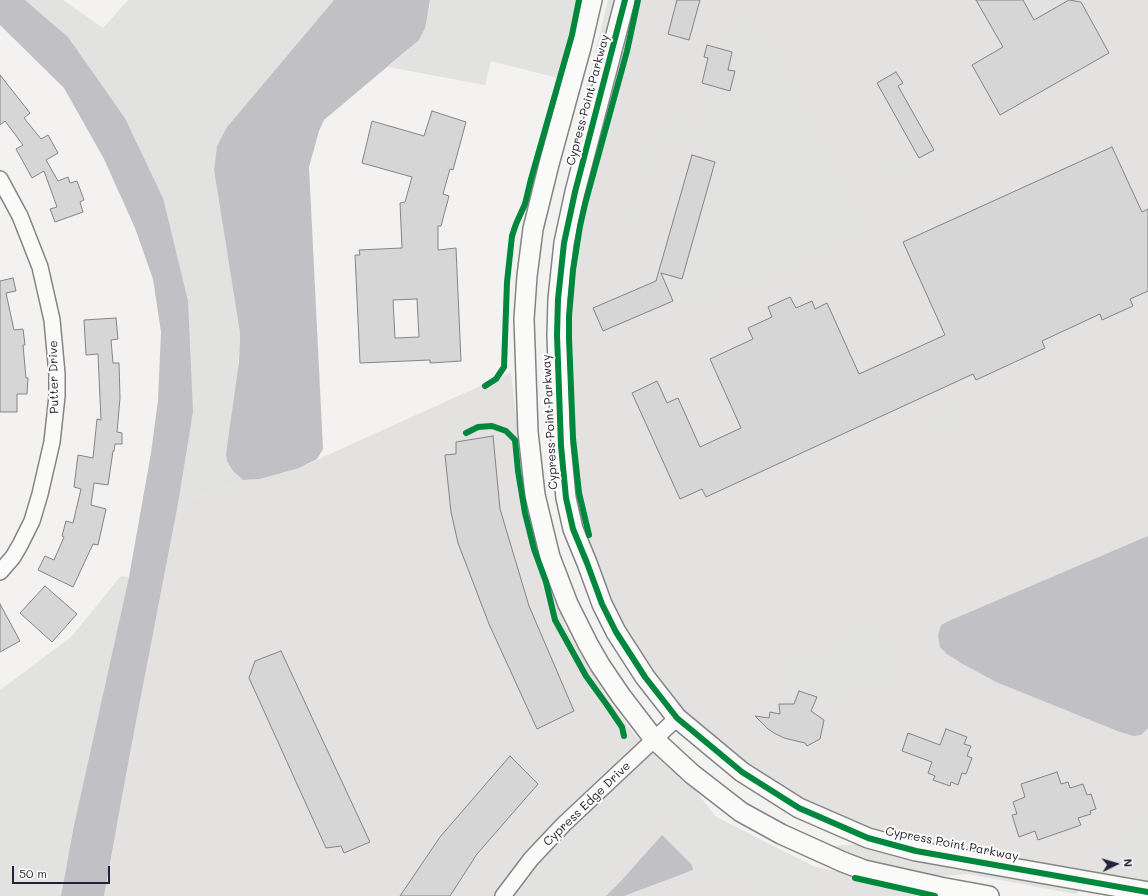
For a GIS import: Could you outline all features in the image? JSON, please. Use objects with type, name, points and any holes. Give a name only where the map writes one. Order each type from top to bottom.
[{"type":"street","name":"Cypress Point Parkway","points":[[592,0],[581,47],[542,189],[529,253],[524,319],[528,432],[535,495],[546,545],[558,580],[578,625],[600,665],[621,696],[654,739],[692,774],[741,812],[782,834],[864,870],[989,896]]},
{"type":"street","name":"Cypress Point Parkway","points":[[625,0],[575,192],[564,243],[558,299],[557,335],[561,446],[566,498],[573,529],[602,604],[616,632],[644,678],[677,718],[742,772],[799,808],[868,838],[916,851],[1107,891],[1148,892]]},
{"type":"street","name":"Putter Drive","points":[[0,180],[20,216],[40,268],[52,320],[57,381],[52,442],[32,521],[13,557],[0,572]]},
{"type":"street","name":"Cypress Edge Drive","points":[[503,896],[531,859],[564,824],[677,718]]},
{"type":"shaded area","points":[[0,0],[25,0],[68,37],[125,118],[163,198],[188,301],[193,412],[178,504],[104,896],[61,896],[74,825],[129,577],[151,453],[158,400],[161,332],[153,279],[135,228],[104,159],[64,88],[0,25]]},
{"type":"shaded area","points":[[25,0],[63,0],[103,28],[128,0],[334,0],[227,127],[217,147],[214,170],[240,333],[233,471],[243,480],[178,504],[193,412],[163,198],[125,118],[68,37]]},
{"type":"shaded area","points":[[334,0],[430,0],[425,28],[419,40],[324,120],[319,131],[309,167],[323,449],[317,459],[299,468],[260,479],[243,480],[233,471],[227,461],[226,454],[239,362],[240,333],[214,170],[217,146],[227,127]]},
{"type":"shaded area","points":[[430,0],[583,0],[565,80],[491,61],[485,85],[388,67],[408,50],[430,7]]},
{"type":"shaded area","points":[[608,0],[616,0],[593,88],[590,89],[586,86]]},
{"type":"shaded area","points":[[632,0],[1148,0],[1148,883],[939,847],[902,839],[823,811],[753,772],[712,737],[662,687],[627,638],[606,598],[575,506],[568,459],[563,316],[571,237]]},
{"type":"shaded area","points":[[755,11],[752,24],[866,230],[678,310],[677,303],[685,287],[715,174],[720,161],[719,155],[704,148],[666,143],[656,138],[651,130],[651,125],[667,129],[670,116],[680,118],[692,124],[700,125],[709,122],[710,118],[703,102],[703,95],[709,93],[715,94],[722,88],[730,90],[735,72],[728,70],[732,52],[727,51],[731,36],[741,16]]},
{"type":"shaded area","points":[[611,118],[627,123],[630,126],[630,129],[625,132],[608,127]]},
{"type":"shaded area","points":[[637,143],[642,144],[647,153],[656,162],[658,168],[647,165],[634,212],[644,215],[645,220],[640,222],[632,220],[623,251],[633,254],[633,256],[630,260],[627,260],[623,257],[622,250],[641,174],[642,164]]},
{"type":"shaded area","points":[[903,161],[906,165],[905,169],[887,177],[884,174],[884,172]]},
{"type":"shaded area","points":[[511,372],[523,479],[541,558],[567,631],[608,699],[634,734],[666,765],[692,786],[716,817],[813,866],[948,896],[104,896],[178,504],[243,480],[260,479],[299,468]]},
{"type":"shaded area","points":[[955,408],[960,411],[962,418],[960,425],[943,433],[936,419],[937,417]]},
{"type":"shaded area","points":[[1148,536],[1148,728],[1141,735],[1134,736],[1120,732],[996,682],[961,663],[947,654],[940,647],[938,635],[941,625]]},
{"type":"shaded area","points":[[121,576],[129,577],[74,825],[61,896],[0,896],[0,690],[71,637]]},
{"type":"shaded area","points":[[859,627],[863,627],[886,641],[894,658],[892,672],[887,679],[882,682],[862,683],[851,689],[844,696],[837,698],[782,678],[780,673],[781,670],[783,665],[789,659],[800,654],[804,657],[808,664],[861,640],[857,631]]},
{"type":"shaded area","points":[[654,762],[666,765],[692,786],[716,817],[813,866],[816,876],[815,888],[808,896],[756,896],[745,876],[726,877],[708,874],[692,865],[678,851],[674,840],[678,827],[677,818],[670,812],[660,814],[654,819],[649,831],[632,847],[616,855],[605,865],[604,874],[598,886],[582,896],[527,896],[536,881],[621,792],[641,776],[645,767]]},
{"type":"shaded area","points":[[1148,820],[1148,883],[1137,880],[1127,872],[1123,858],[1125,844],[1132,830],[1141,822]]},
{"type":"shaded area","points":[[662,835],[692,865],[693,870],[624,896],[606,896],[621,881]]},
{"type":"shaded area","points":[[864,844],[1076,888],[1078,893],[1075,894],[968,874],[934,877],[881,867],[831,849],[831,846]]},
{"type":"building","points":[[677,0],[700,0],[689,40],[668,34]]},
{"type":"building","points":[[976,0],[1023,0],[1034,20],[1069,0],[1081,2],[1109,53],[1000,115],[972,65],[1003,47]]},
{"type":"building","points":[[707,45],[732,52],[728,70],[735,71],[730,91],[702,83],[708,58],[704,57]]},
{"type":"building","points":[[896,72],[903,83],[898,86],[934,150],[919,158],[877,83]]},
{"type":"building","points":[[0,75],[30,113],[24,118],[41,139],[48,135],[58,153],[46,160],[58,181],[68,177],[70,183],[77,181],[84,200],[80,202],[83,212],[55,222],[50,209],[57,207],[44,171],[32,178],[16,149],[23,145],[5,121],[0,125]]},
{"type":"building","points":[[432,111],[466,122],[453,170],[450,169],[443,194],[449,196],[441,226],[438,226],[438,250],[456,248],[461,361],[430,363],[430,360],[360,363],[355,255],[360,255],[359,250],[402,248],[400,203],[405,202],[412,177],[362,163],[372,121],[424,136]],"holes":[[[417,299],[419,337],[395,338],[393,300]]]},
{"type":"building","points":[[1112,147],[1142,212],[1148,209],[1148,291],[1130,299],[1133,306],[1102,320],[1100,314],[1042,341],[1045,348],[976,380],[973,374],[706,497],[702,489],[680,499],[632,393],[657,381],[667,403],[678,398],[700,447],[741,428],[710,359],[753,339],[748,328],[772,317],[768,307],[790,297],[796,308],[812,301],[815,309],[827,303],[859,374],[945,335],[903,242]]},
{"type":"building","points":[[692,155],[715,162],[682,279],[661,273],[673,301],[603,331],[593,308],[656,281]]},
{"type":"building","points":[[13,278],[16,291],[6,293],[14,330],[23,329],[26,378],[28,378],[27,394],[17,394],[17,412],[0,412],[0,281]]},
{"type":"building","points":[[116,318],[118,339],[111,340],[113,363],[119,363],[120,398],[117,432],[122,433],[122,444],[115,444],[108,485],[94,483],[91,505],[106,509],[98,545],[93,544],[73,587],[38,570],[45,556],[54,560],[64,537],[62,536],[66,521],[73,523],[81,489],[74,487],[78,455],[93,458],[97,419],[101,420],[98,354],[86,355],[84,320]]},
{"type":"building","points":[[493,436],[500,509],[529,606],[574,711],[537,729],[489,624],[458,543],[451,512],[445,455],[456,454],[456,442]]},
{"type":"building","points":[[45,586],[77,614],[52,642],[20,613]]},
{"type":"building","points":[[0,604],[20,641],[0,652]]},
{"type":"building","points":[[281,651],[370,842],[344,853],[341,846],[326,848],[249,678],[255,661]]},
{"type":"building","points":[[799,691],[817,697],[811,711],[824,720],[820,739],[807,746],[805,743],[784,738],[774,733],[755,716],[769,718],[770,712],[780,714],[779,704],[794,704]]},
{"type":"building","points":[[946,729],[967,737],[964,744],[971,746],[967,756],[972,758],[966,774],[962,773],[958,785],[951,782],[950,786],[933,780],[935,776],[928,773],[932,762],[902,751],[908,733],[940,745]]},
{"type":"building","points":[[510,756],[538,784],[477,854],[450,896],[400,896],[440,837]]},
{"type":"building","points":[[1057,772],[1061,784],[1068,782],[1070,788],[1083,784],[1087,795],[1091,794],[1096,809],[1090,811],[1091,814],[1078,818],[1081,825],[1038,840],[1035,831],[1019,837],[1012,815],[1017,814],[1013,802],[1025,797],[1021,784]]},
{"type":"cycle path","points":[[485,386],[496,379],[504,367],[507,282],[512,236],[525,204],[572,35],[579,0]]},
{"type":"cycle path","points":[[625,0],[575,192],[564,243],[558,299],[557,335],[561,446],[566,498],[573,529],[602,604],[616,632],[645,677],[677,718],[742,772],[799,808],[868,838],[916,851],[1148,892]]},
{"type":"cycle path","points":[[589,535],[579,493],[573,438],[569,338],[569,316],[573,270],[585,204],[627,51],[638,0]]},
{"type":"cycle path","points":[[466,433],[478,427],[492,426],[506,431],[515,440],[518,471],[525,513],[534,549],[546,582],[555,620],[586,676],[622,727],[624,736]]},
{"type":"cycle path","points":[[855,878],[935,896]]}]
